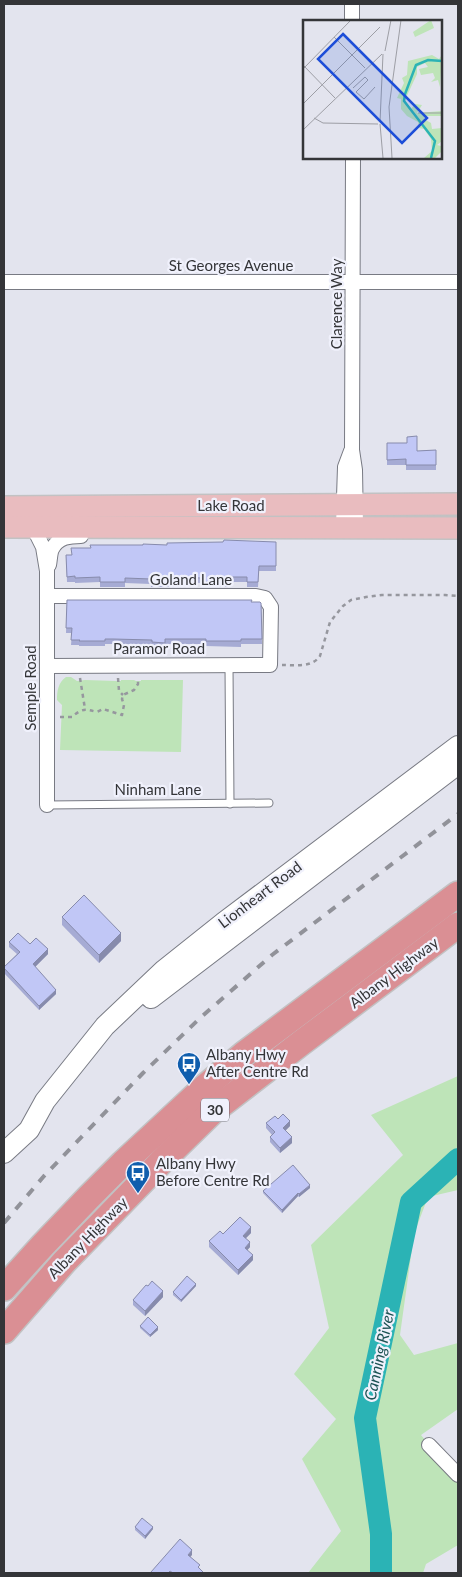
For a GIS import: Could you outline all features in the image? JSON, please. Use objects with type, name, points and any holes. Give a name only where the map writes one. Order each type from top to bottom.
[{"type":"highway","name":"Albany Highway","points":[[4,1288],[123,1163],[206,1086],[244,1054],[458,894]]},
{"type":"highway","name":"Albany Highway","points":[[4,1331],[64,1262],[213,1111],[300,1043],[458,925]]},
{"type":"highway","points":[[43,1245],[64,1262]]},
{"type":"main road","name":"Lake Road","points":[[4,507],[458,504]]},
{"type":"main road","name":"Lake Road","points":[[4,527],[458,528]]},
{"type":"main road","name":"Lionheart Road","points":[[4,1153],[29,1130],[45,1101],[105,1026],[164,970],[223,923],[458,746]]},
{"type":"main road","name":"Lionheart Road","points":[[77,1061],[112,1036],[158,992],[458,763]]},
{"type":"main road","name":"Lionheart Road","points":[[4,1136],[22,1117],[45,1101]]},
{"type":"street","points":[[352,4],[352,20]]},
{"type":"street","name":"Clarence Way","points":[[350,527],[350,505],[345,467],[352,450],[353,159]]},
{"type":"street","name":"St Georges Avenue","points":[[4,282],[458,282]]},
{"type":"street","name":"Semple Road","points":[[33,527],[43,547],[47,571],[47,805]]},
{"type":"street","name":"Semple Road","points":[[47,571],[52,548],[63,538],[83,536],[153,536],[168,527]]},
{"type":"street","name":"Goland Lane","points":[[47,596],[261,596],[268,601],[271,607],[270,665]]},
{"type":"street","name":"Paramor Road","points":[[48,666],[270,665]]},
{"type":"street","points":[[429,1445],[458,1475]]},
{"type":"lane","points":[[229,666],[230,804]]},
{"type":"lane","name":"Ninham Lane","points":[[47,805],[269,803]]},
{"type":"path","points":[[270,665],[309,664],[318,660],[330,622],[343,606],[352,600],[382,595],[458,596]]},
{"type":"path","points":[[80,678],[85,709]]},
{"type":"path","points":[[60,717],[72,718],[79,711],[85,709],[98,712],[103,709],[122,714],[124,705],[123,695],[119,691],[118,678]]},
{"type":"path","points":[[123,695],[134,690],[138,684],[138,679]]},
{"type":"green space","points":[[71,677],[77,681],[183,680],[181,752],[60,750],[62,705],[57,700],[57,693],[63,679]]},
{"type":"green space","points":[[458,1076],[458,1190],[428,1197],[414,1234],[400,1335],[414,1355],[458,1343],[458,1409],[421,1435],[454,1476],[458,1477],[458,1545],[426,1564],[423,1573],[308,1573],[341,1531],[302,1459],[336,1419],[294,1374],[329,1328],[311,1245],[403,1155],[371,1115]]},
{"type":"building","points":[[417,436],[417,451],[436,450],[436,465],[406,465],[406,459],[387,460],[387,443],[407,443],[407,437]]},
{"type":"building","points":[[224,540],[276,542],[276,566],[259,566],[258,582],[247,582],[247,577],[227,577],[227,582],[201,582],[201,578],[180,577],[180,582],[151,582],[151,579],[125,578],[125,582],[100,582],[100,577],[67,577],[66,555],[72,555],[71,548],[91,548],[90,545],[167,545],[167,543],[223,542]]},
{"type":"building","points":[[67,600],[252,600],[251,602],[261,603],[262,639],[206,641],[206,639],[165,639],[165,643],[152,642],[152,640],[71,640],[72,628],[66,628]]},
{"type":"building","points":[[84,895],[121,933],[99,955],[62,917]]},
{"type":"building","points":[[18,933],[30,944],[36,938],[48,949],[33,964],[56,990],[39,1006],[4,968],[20,952],[9,942]]},
{"type":"building","points":[[283,1114],[290,1121],[283,1128],[292,1137],[280,1148],[270,1137],[275,1132],[266,1123],[275,1116],[278,1119]]},
{"type":"building","points":[[293,1165],[310,1185],[298,1193],[282,1210],[263,1191]]},
{"type":"building","points":[[240,1217],[251,1227],[243,1236],[250,1242],[245,1248],[253,1255],[238,1270],[209,1241],[220,1231],[223,1234]]},
{"type":"building","points":[[187,1276],[196,1284],[181,1300],[173,1292]]},
{"type":"building","points":[[152,1281],[163,1291],[145,1311],[133,1300]]},
{"type":"building","points":[[148,1317],[158,1327],[150,1335],[140,1326]]},
{"type":"building","points":[[142,1518],[153,1527],[145,1536],[135,1527]]},
{"type":"building","points":[[180,1539],[192,1550],[188,1555],[200,1565],[198,1567],[203,1572],[173,1573],[170,1571],[168,1573],[152,1573],[151,1572]]},
{"type":"waterway","name":"Canning River","points":[[381,1573],[381,1534],[365,1418],[411,1202],[458,1159]]},
{"type":"railway","points":[[4,1223],[44,1176],[143,1073],[199,1019],[272,955],[458,814]]},
{"type":"place","name":"Albany Hwy After Centre Rd","points":[[189,1085]]},
{"type":"place","name":"Albany Hwy Before Centre Rd","points":[[138,1194]]}]
